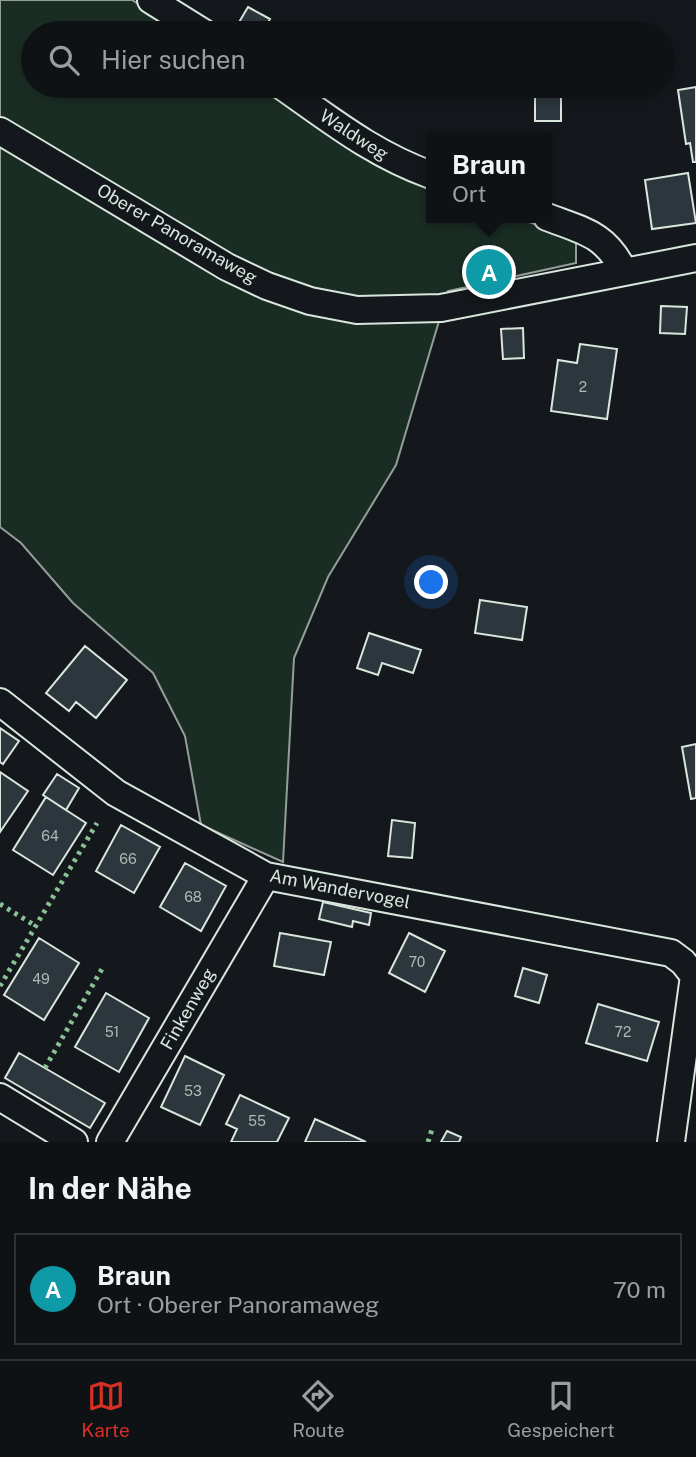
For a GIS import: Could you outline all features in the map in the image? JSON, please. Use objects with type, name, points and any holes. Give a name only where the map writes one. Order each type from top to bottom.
[{"type":"street","points":[[151,0],[185,21]]},
{"type":"street","name":"Waldweg","points":[[299,98],[366,145],[392,160],[426,173]]},
{"type":"street","name":"Oberer Panoramaweg","points":[[0,131],[227,267],[267,286],[310,301],[357,310],[441,308],[696,258]]},
{"type":"street","points":[[552,219],[602,241],[615,254],[624,272]]},
{"type":"street","name":"Am Wandervogel","points":[[0,702],[116,793],[265,876],[671,953],[683,962],[694,976],[671,1142]]},
{"type":"street","name":"Finkenweg","points":[[110,1142],[265,876]]},
{"type":"street","points":[[0,1097],[74,1142]]},
{"type":"green space","points":[[0,0],[132,0],[165,21],[21,21],[21,98],[282,98],[384,165],[426,184],[426,223],[532,223],[576,238],[576,263],[448,291],[396,465],[328,577],[294,658],[283,862],[201,825],[185,736],[153,673],[73,603],[21,543],[0,527]]},
{"type":"building","points":[[248,7],[270,19],[269,21],[240,21]]},
{"type":"building","points":[[696,87],[696,162],[693,162],[690,143],[686,144],[678,90]]},
{"type":"building","points":[[535,98],[561,98],[561,121],[535,121]]},
{"type":"building","points":[[688,173],[696,223],[652,229],[645,180]]},
{"type":"building","points":[[661,306],[687,307],[685,334],[660,333]]},
{"type":"building","points":[[523,328],[524,358],[503,359],[501,329]]},
{"type":"building","points":[[580,344],[617,349],[607,419],[551,411],[558,360],[577,363]]},
{"type":"building","points":[[480,600],[527,607],[522,640],[475,633]]},
{"type":"building","points":[[369,633],[421,650],[413,673],[382,663],[378,675],[357,668]]},
{"type":"building","points":[[85,646],[127,680],[96,718],[76,702],[69,711],[46,693]]},
{"type":"building","points":[[0,728],[19,741],[3,764],[0,762]]},
{"type":"building","points":[[696,744],[696,798],[691,799],[682,747]]},
{"type":"building","points":[[0,772],[28,791],[0,832]]},
{"type":"building","points":[[57,774],[79,788],[66,810],[43,795]]},
{"type":"building","points":[[46,797],[86,823],[53,875],[13,850]]},
{"type":"building","points":[[392,820],[415,823],[412,858],[388,856]]},
{"type":"building","points":[[121,825],[160,847],[134,893],[96,871]]},
{"type":"building","points":[[185,863],[226,886],[201,931],[160,907]]},
{"type":"building","points":[[323,902],[371,913],[369,925],[353,921],[352,927],[319,919]]},
{"type":"building","points":[[280,933],[331,942],[324,975],[274,966]]},
{"type":"building","points":[[409,933],[445,951],[425,992],[389,973]]},
{"type":"building","points":[[39,938],[79,963],[44,1020],[4,995]]},
{"type":"building","points":[[523,968],[547,975],[539,1003],[515,996]]},
{"type":"building","points":[[106,993],[149,1018],[119,1072],[75,1047]]},
{"type":"building","points":[[598,1004],[659,1022],[647,1061],[586,1043]]},
{"type":"building","points":[[19,1053],[105,1103],[90,1128],[5,1078]]},
{"type":"building","points":[[185,1056],[224,1075],[200,1125],[161,1107]]},
{"type":"building","points":[[240,1095],[289,1118],[277,1142],[231,1142],[237,1129],[226,1124]]},
{"type":"building","points":[[315,1119],[366,1142],[305,1142]]},
{"type":"building","points":[[447,1131],[461,1137],[459,1142],[441,1142]]},
{"type":"hedge","points":[[0,986],[97,823]]},
{"type":"hedge","points":[[0,904],[34,925]]},
{"type":"hedge","points":[[45,1068],[103,967]]},
{"type":"hedge","points":[[428,1142],[433,1126]]},
{"type":"place","name":"Braun","points":[[489,272]]}]
